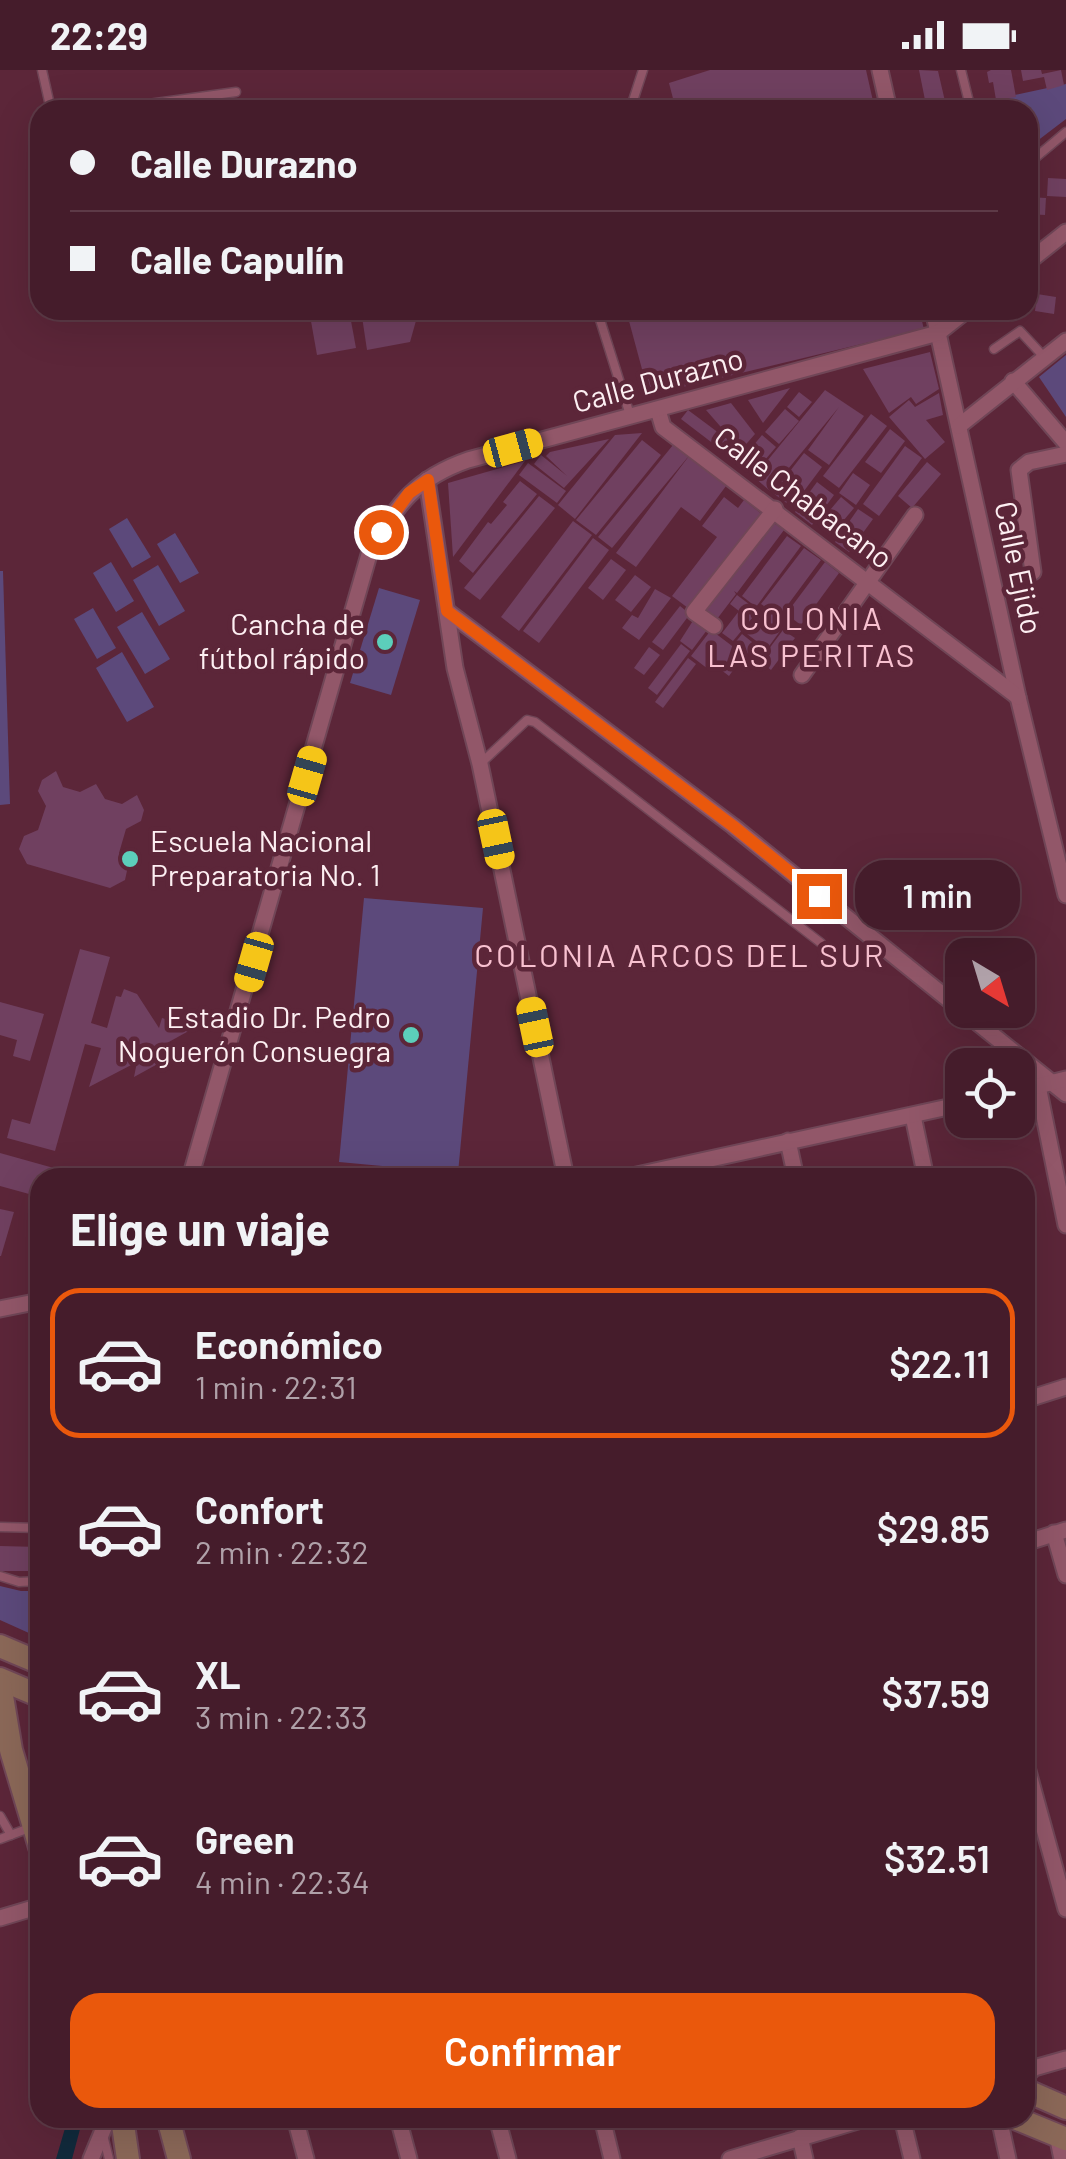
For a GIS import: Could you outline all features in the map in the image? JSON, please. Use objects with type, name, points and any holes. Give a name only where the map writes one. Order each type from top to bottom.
[{"type":"main road","points":[[0,1646],[30,1659]]},
{"type":"main road","points":[[28,1837],[0,1682],[30,1692]]},
{"type":"main road","points":[[0,1728],[10,1750]]},
{"type":"main road","points":[[1035,2094],[1066,2108]]},
{"type":"main road","points":[[1035,2126],[1062,2137]]},
{"type":"main road","points":[[123,2128],[128,2159]]},
{"type":"main road","points":[[170,2128],[178,2159]]},
{"type":"street","points":[[880,70],[887,100]]},
{"type":"street","points":[[1038,254],[1066,232]]},
{"type":"street","name":"Calle Ejido","points":[[935,320],[1018,697],[1066,894]]},
{"type":"street","points":[[938,333],[954,320]]},
{"type":"street","name":"Calle Durazno","points":[[193,1168],[370,552],[392,512],[409,493],[445,468],[468,460],[938,333]]},
{"type":"street","points":[[959,426],[1066,340]]},
{"type":"street","points":[[1013,381],[1066,443]]},
{"type":"street","name":"Calle Chabacano","points":[[658,410],[664,427],[1018,697]]},
{"type":"street","points":[[1034,572],[1019,470],[1029,462],[1066,454]]},
{"type":"street","points":[[428,480],[455,668],[480,764],[564,1168]]},
{"type":"street","points":[[714,626],[694,612],[776,509]]},
{"type":"street","points":[[802,675],[915,515]]},
{"type":"street","points":[[447,611],[733,826],[1066,1094]]},
{"type":"street","points":[[1051,1082],[1066,1225]]},
{"type":"street","points":[[685,1168],[788,1141],[945,1108]]},
{"type":"street","points":[[913,1116],[924,1168]]},
{"type":"street","points":[[788,1141],[794,1168]]},
{"type":"street","points":[[0,1308],[30,1302]]},
{"type":"street","points":[[1035,1397],[1066,1387]]},
{"type":"street","points":[[1035,1539],[1060,1531],[1066,1576]]},
{"type":"street","points":[[1035,1796],[1066,1908]]},
{"type":"street","points":[[0,1918],[30,1909]]},
{"type":"street","points":[[1035,2068],[1066,2059]]},
{"type":"street","points":[[91,2159],[103,2128]]},
{"type":"street","points":[[298,2128],[306,2159]]},
{"type":"street","points":[[401,2128],[409,2159]]},
{"type":"street","points":[[500,2128],[508,2159]]},
{"type":"street","points":[[604,2128],[612,2159]]},
{"type":"street","points":[[730,2159],[832,2128]]},
{"type":"street","points":[[904,2128],[912,2159]]},
{"type":"street","points":[[1001,2128],[1008,2159]]},
{"type":"street","points":[[800,2137],[805,2159]]},
{"type":"street","points":[[1062,2137],[1062,2159]]},
{"type":"lane","points":[[42,70],[48,100]]},
{"type":"lane","points":[[633,100],[643,70]]},
{"type":"lane","points":[[961,70],[968,100]]},
{"type":"lane","points":[[178,100],[236,92]]},
{"type":"lane","points":[[1038,156],[1066,132]]},
{"type":"lane","points":[[600,320],[630,418]]},
{"type":"lane","points":[[994,349],[1020,331],[1044,358]]},
{"type":"lane","points":[[480,764],[516,727],[527,720],[535,722],[821,943]]},
{"type":"lane","points":[[0,1527],[30,1528]]},
{"type":"lane","points":[[0,1576],[30,1581]]},
{"type":"lane","points":[[0,1816],[28,1837]]},
{"type":"lane","points":[[0,1839],[28,1837]]},
{"type":"lane","points":[[105,2128],[109,2159]]},
{"type":"shaded area","points":[[1066,84],[1066,119],[1038,140],[1038,100],[991,100]]},
{"type":"shaded area","points":[[1066,355],[1066,417],[1039,377]]},
{"type":"shaded area","points":[[127,518],[151,557],[132,568],[109,529]]},
{"type":"shaded area","points":[[175,533],[199,573],[180,583],[157,544]]},
{"type":"shaded area","points":[[111,562],[134,601],[116,612],[93,573]]},
{"type":"shaded area","points":[[158,565],[185,611],[159,626],[133,580]]},
{"type":"shaded area","points":[[0,571],[10,804],[0,805]]},
{"type":"shaded area","name":"Cancha de fútbol rápido","points":[[379,588],[420,600],[391,695],[350,683]]},
{"type":"shaded area","points":[[93,608],[116,648],[97,659],[74,619]]},
{"type":"shaded area","points":[[142,612],[170,659],[145,674],[117,627]]},
{"type":"shaded area","points":[[122,652],[154,707],[127,722],[96,668]]},
{"type":"shaded area","name":"Estadio Dr. Pedro Noguerón Consuegra","points":[[364,898],[483,908],[458,1168],[339,1162]]},
{"type":"shaded area","points":[[0,1586],[30,1591],[30,1634],[0,1620]]},
{"type":"water","points":[[65,2128],[80,2128],[72,2159],[56,2159]]},
{"type":"building","points":[[710,70],[866,70],[873,100],[673,100],[669,83]]},
{"type":"building","points":[[919,70],[938,71],[945,100],[925,100]]},
{"type":"building","points":[[1011,70],[1016,97],[996,100],[987,72]]},
{"type":"building","points":[[1021,70],[1041,70],[1042,74],[1061,70],[1064,85],[1047,90],[1044,77],[1023,81]]},
{"type":"building","points":[[1048,178],[1066,179],[1066,197],[1047,196]]},
{"type":"building","points":[[1038,198],[1046,198],[1045,215],[1038,215]]},
{"type":"building","points":[[1038,294],[1056,297],[1054,314],[1038,311]]},
{"type":"building","points":[[311,320],[351,320],[356,348],[317,355]]},
{"type":"building","points":[[362,320],[416,320],[410,342],[367,350]]},
{"type":"building","points":[[629,320],[922,320],[924,329],[649,395]]},
{"type":"building","points":[[930,352],[939,389],[916,404],[911,397],[889,413],[863,369]]},
{"type":"building","points":[[790,388],[763,423],[748,400]]},
{"type":"building","points":[[825,390],[864,416],[829,465],[808,450],[839,407],[770,491],[754,477]]},
{"type":"building","points":[[799,392],[812,402],[799,417],[787,407]]},
{"type":"building","points":[[939,393],[943,415],[926,420],[945,442],[925,459],[889,417],[909,400],[915,407]]},
{"type":"building","points":[[731,403],[755,434],[741,450],[706,410]]},
{"type":"building","points":[[785,409],[799,421],[779,444],[765,432]]},
{"type":"building","points":[[688,410],[739,448],[732,458],[681,419]]},
{"type":"building","points":[[871,414],[887,426],[839,488],[823,476]]},
{"type":"building","points":[[890,429],[905,441],[881,473],[865,462]]},
{"type":"building","points":[[642,433],[575,519],[558,505],[615,435]]},
{"type":"building","points":[[762,435],[776,447],[753,474],[739,463]]},
{"type":"building","points":[[609,439],[564,488],[534,464],[541,455],[567,476],[546,456],[550,452]]},
{"type":"building","points":[[642,440],[661,455],[596,535],[576,520]]},
{"type":"building","points":[[673,445],[688,457],[612,548],[598,537]]},
{"type":"building","points":[[905,446],[922,458],[879,516],[863,504]]},
{"type":"building","points":[[804,453],[822,467],[792,507],[773,493]]},
{"type":"building","points":[[689,456],[726,486],[700,521],[681,507],[636,567],[616,553]]},
{"type":"building","points":[[525,461],[453,557],[448,483]]},
{"type":"building","points":[[927,462],[941,474],[912,508],[898,496]]},
{"type":"building","points":[[528,463],[566,491],[557,503],[519,475]]},
{"type":"building","points":[[853,473],[870,485],[856,505],[839,493]]},
{"type":"building","points":[[520,481],[537,494],[473,573],[459,561],[488,522],[491,524],[507,505],[503,502]]},
{"type":"building","points":[[817,482],[834,495],[812,525],[795,512]]},
{"type":"building","points":[[539,496],[555,508],[480,600],[464,588]]},
{"type":"building","points":[[724,497],[738,508],[744,500],[763,515],[692,611],[672,596],[717,537],[702,526]]},
{"type":"building","points":[[841,497],[854,508],[833,533],[820,522]]},
{"type":"building","points":[[858,509],[873,519],[849,552],[835,542]]},
{"type":"building","points":[[768,519],[784,530],[737,593],[734,591],[736,594],[714,623],[698,612]]},
{"type":"building","points":[[573,521],[592,535],[519,631],[501,617]]},
{"type":"building","points":[[787,536],[801,546],[756,607],[742,596]]},
{"type":"building","points":[[593,538],[609,550],[539,643],[523,631]]},
{"type":"building","points":[[804,548],[821,560],[781,614],[797,627],[792,633],[783,627],[767,649],[747,634],[764,606],[761,604]]},
{"type":"building","points":[[611,559],[626,570],[603,600],[588,588]]},
{"type":"building","points":[[825,562],[839,573],[801,625],[786,614]]},
{"type":"building","points":[[635,575],[651,587],[631,612],[615,600]]},
{"type":"building","points":[[655,589],[671,598],[639,640],[622,628],[632,615],[638,618]]},
{"type":"building","points":[[737,595],[758,611],[733,641],[722,633],[739,611],[730,604]]},
{"type":"building","points":[[680,606],[690,614],[663,650],[652,642]]},
{"type":"building","points":[[696,616],[710,626],[692,650],[680,641]]},
{"type":"building","points":[[711,630],[744,655],[729,676],[712,663],[708,669],[691,656]]},
{"type":"building","points":[[783,630],[795,638],[771,670],[760,661]]},
{"type":"building","points":[[742,634],[757,646],[750,655],[734,644]]},
{"type":"building","points":[[681,644],[690,651],[657,695],[648,688]]},
{"type":"building","points":[[649,647],[660,655],[644,675],[634,668]]},
{"type":"building","points":[[688,658],[696,664],[663,708],[655,702]]},
{"type":"building","points":[[56,771],[63,787],[80,792],[96,784],[105,799],[122,804],[137,795],[144,810],[141,821],[126,829],[119,853],[128,866],[125,880],[110,888],[27,864],[19,849],[24,836],[38,830],[46,806],[38,791],[42,780]]},
{"type":"building","points":[[80,949],[110,957],[91,1023],[107,1028],[116,996],[121,997],[124,989],[137,994],[159,1028],[162,1018],[194,1028],[167,1043],[174,1055],[134,1077],[137,1062],[89,1087],[101,1048],[85,1044],[55,1151],[7,1138],[12,1119],[30,1124]]},
{"type":"building","points":[[0,1002],[44,1014],[30,1061],[13,1056],[17,1040],[0,1035]]},
{"type":"building","points":[[0,1153],[54,1168],[30,1168],[30,1194],[0,1186]]},
{"type":"building","points":[[0,1209],[14,1212],[1,1256],[0,1256]]},
{"type":"building","points":[[0,1546],[30,1547],[30,1571],[0,1571]]},
{"type":"place","name":"Cancha de fútbol rápido","points":[[385,642]]},
{"type":"place","name":"Escuela Nacional Preparatoria No. 1","points":[[130,859]]},
{"type":"place","name":"Estadio Dr. Pedro Noguerón Consuegra","points":[[411,1035]]},
{"type":"district","name":"COLONIA LAS PERITAS","points":[[812,638]]},
{"type":"district","name":"COLONIA ARCOS DEL SUR","points":[[680,956]]},
{"type":"route","points":[[381,532],[409,493],[428,480],[447,611],[733,826],[819,896]]}]
